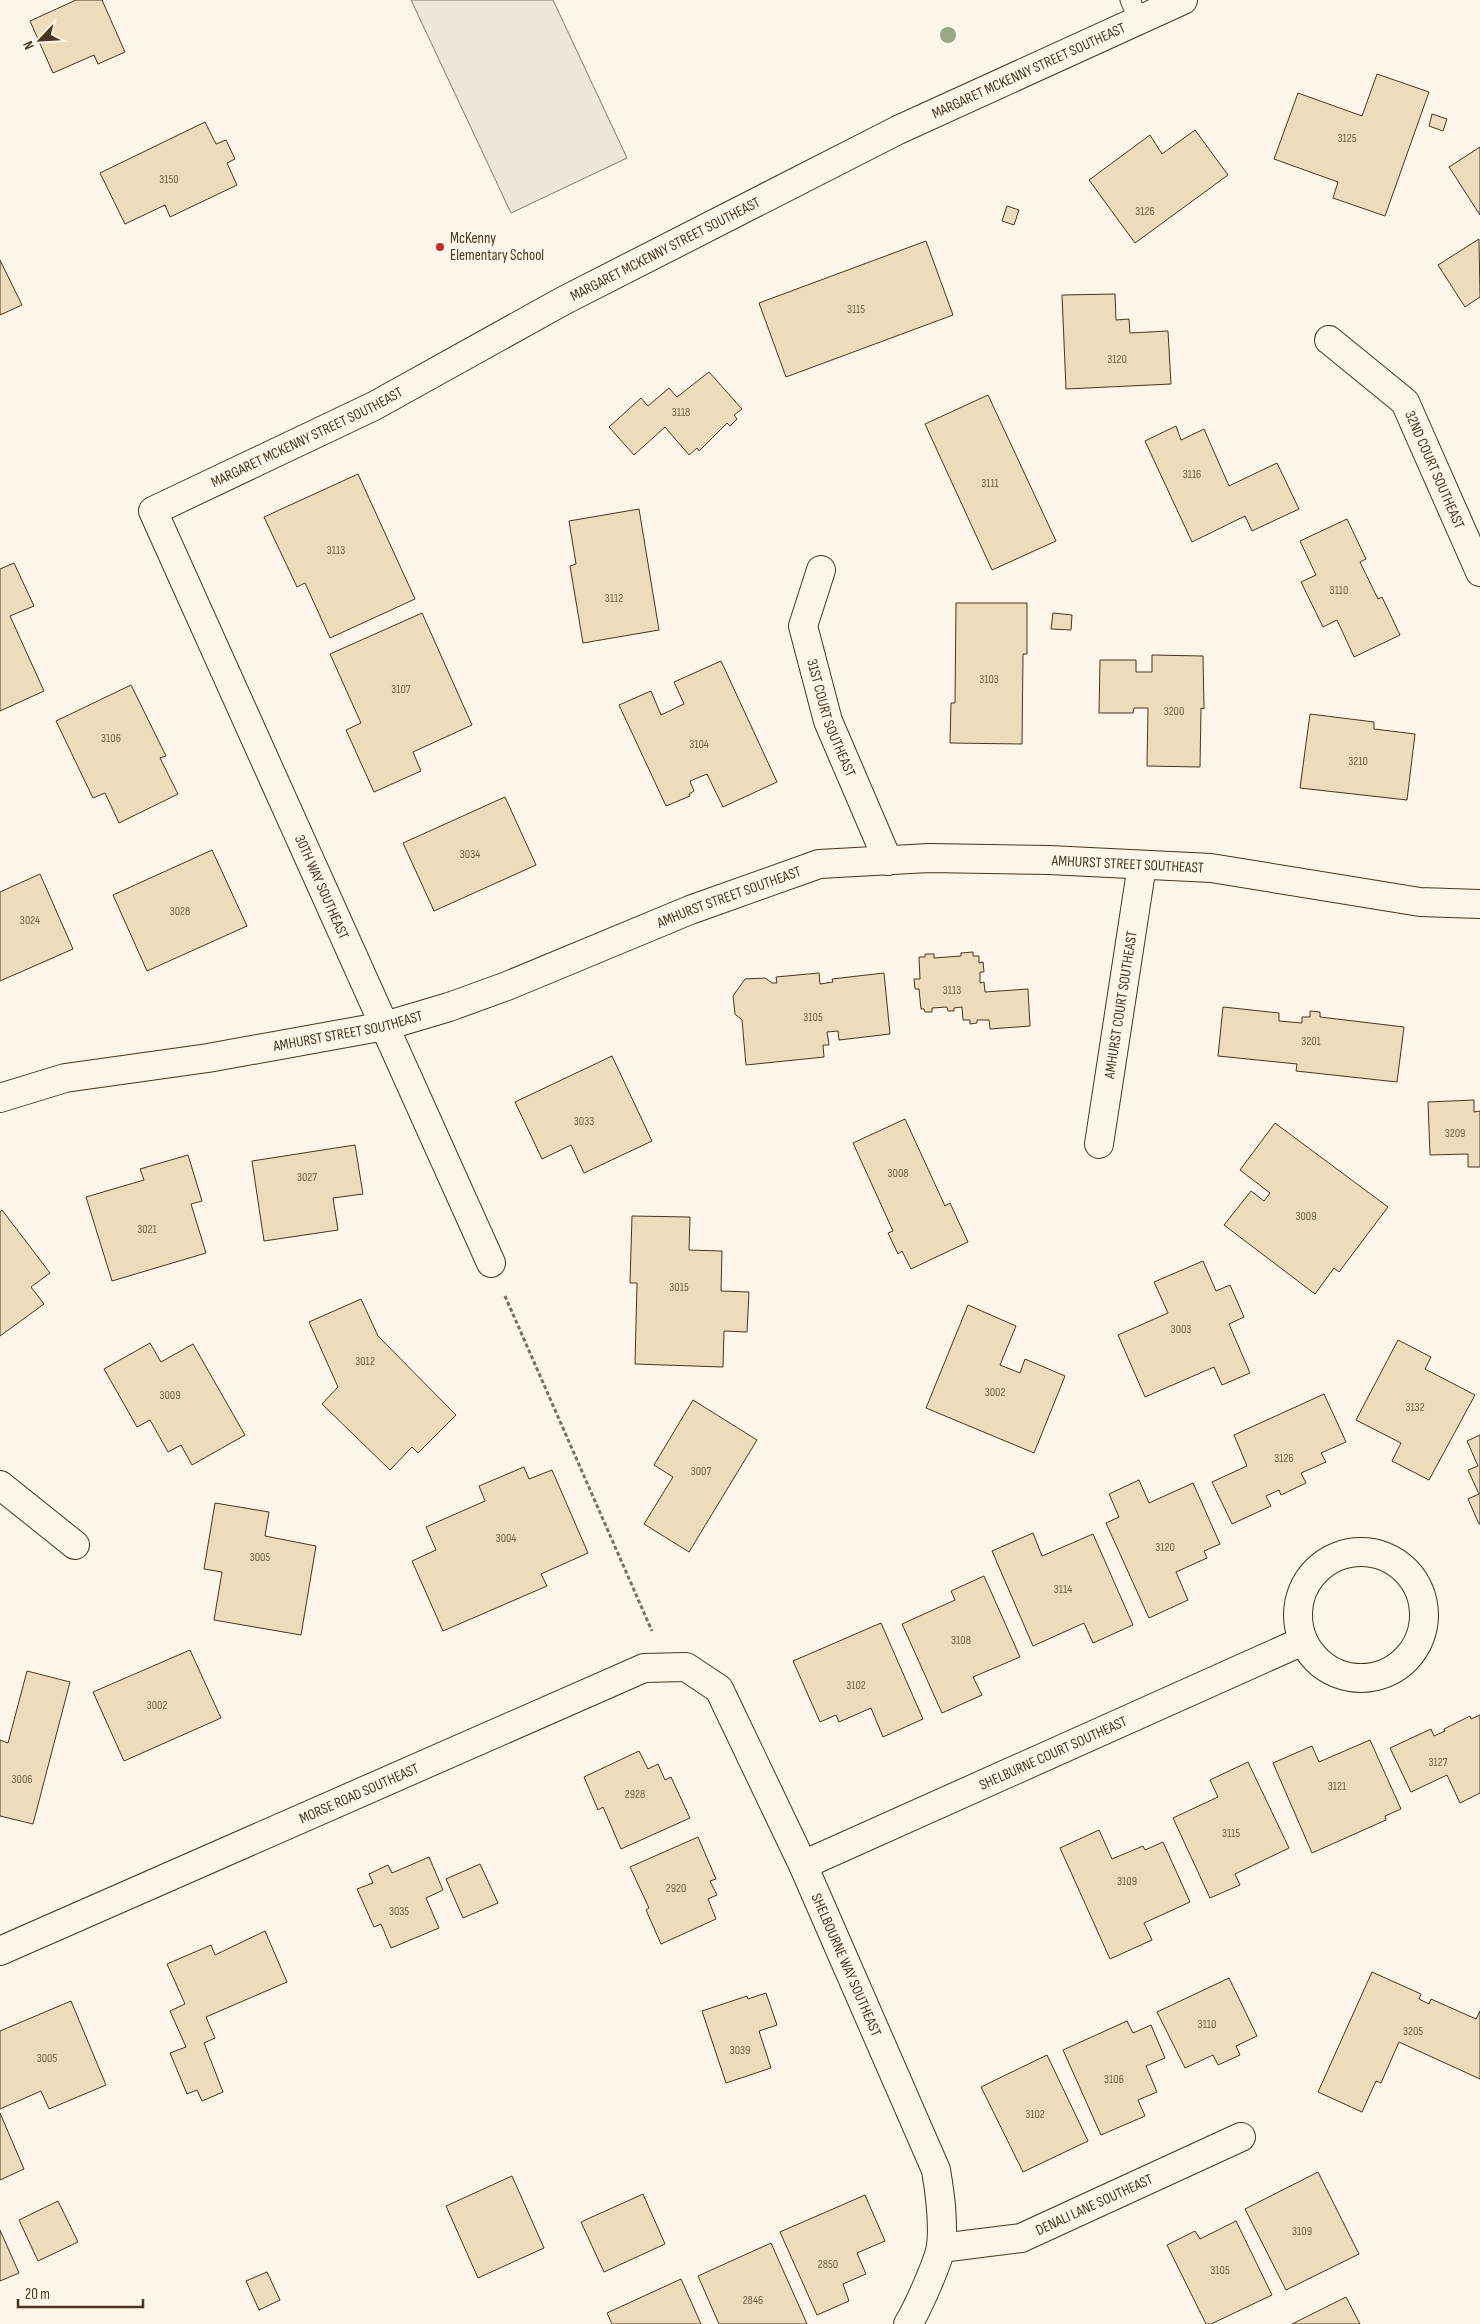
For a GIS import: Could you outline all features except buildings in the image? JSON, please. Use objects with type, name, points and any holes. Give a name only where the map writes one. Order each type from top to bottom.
[{"type":"street","name":"MARGARET MCKENNY STREET SOUTHEAST","points":[[153,511],[374,406],[571,297],[1135,10],[1183,0]]},
{"type":"street","name":"32ND COURT SOUTHEAST","points":[[1329,340],[1405,402],[1480,572]]},
{"type":"street","name":"30TH WAY SOUTHEAST","points":[[153,511],[491,1263]]},
{"type":"street","name":"31ST COURT SOUTHEAST","points":[[821,570],[803,626],[828,721],[888,861]]},
{"type":"street","name":"AMHURST STREET SOUTHEAST","points":[[0,1098],[65,1078],[208,1058],[385,1026],[449,1007],[507,986],[690,910],[819,864],[929,858],[1049,860],[1211,868],[1420,902],[1480,904]]},
{"type":"street","name":"AMHURST COURT SOUTHEAST","points":[[1099,1144],[1142,865]]},
{"type":"street","points":[[0,1484],[75,1545]]},
{"type":"street","points":[[1366,1552],[1387,1557],[1405,1570],[1418,1587],[1424,1606],[1423,1626],[1416,1645],[1404,1661],[1387,1672],[1368,1677],[1358,1677],[1330,1670],[1314,1657],[1303,1641],[1298,1620],[1300,1598],[1309,1578],[1324,1562],[1344,1553],[1366,1552]]},
{"type":"street","name":"SHELBURNE COURT SOUTHEAST","points":[[803,1865],[1303,1641]]},
{"type":"street","name":"MORSE ROAD SOUTHEAST","points":[[0,1951],[644,1668],[686,1667],[719,1690]]},
{"type":"street","name":"SHELBOURNE WAY SOUTHEAST","points":[[719,1690],[803,1865],[936,2170],[941,2196],[941,2248]]},
{"type":"street","name":"DENALI LANE SOUTHEAST","points":[[941,2248],[1021,2238],[1241,2137]]},
{"type":"street","points":[[908,2324],[915,2313],[941,2248]]},
{"type":"path","points":[[491,1263],[652,1632],[644,1668]]},
{"type":"shaded area","points":[[411,0],[553,0],[627,158],[511,213]]},
{"type":"place","name":"McKenny Elementary School","points":[[440,247]]}]
